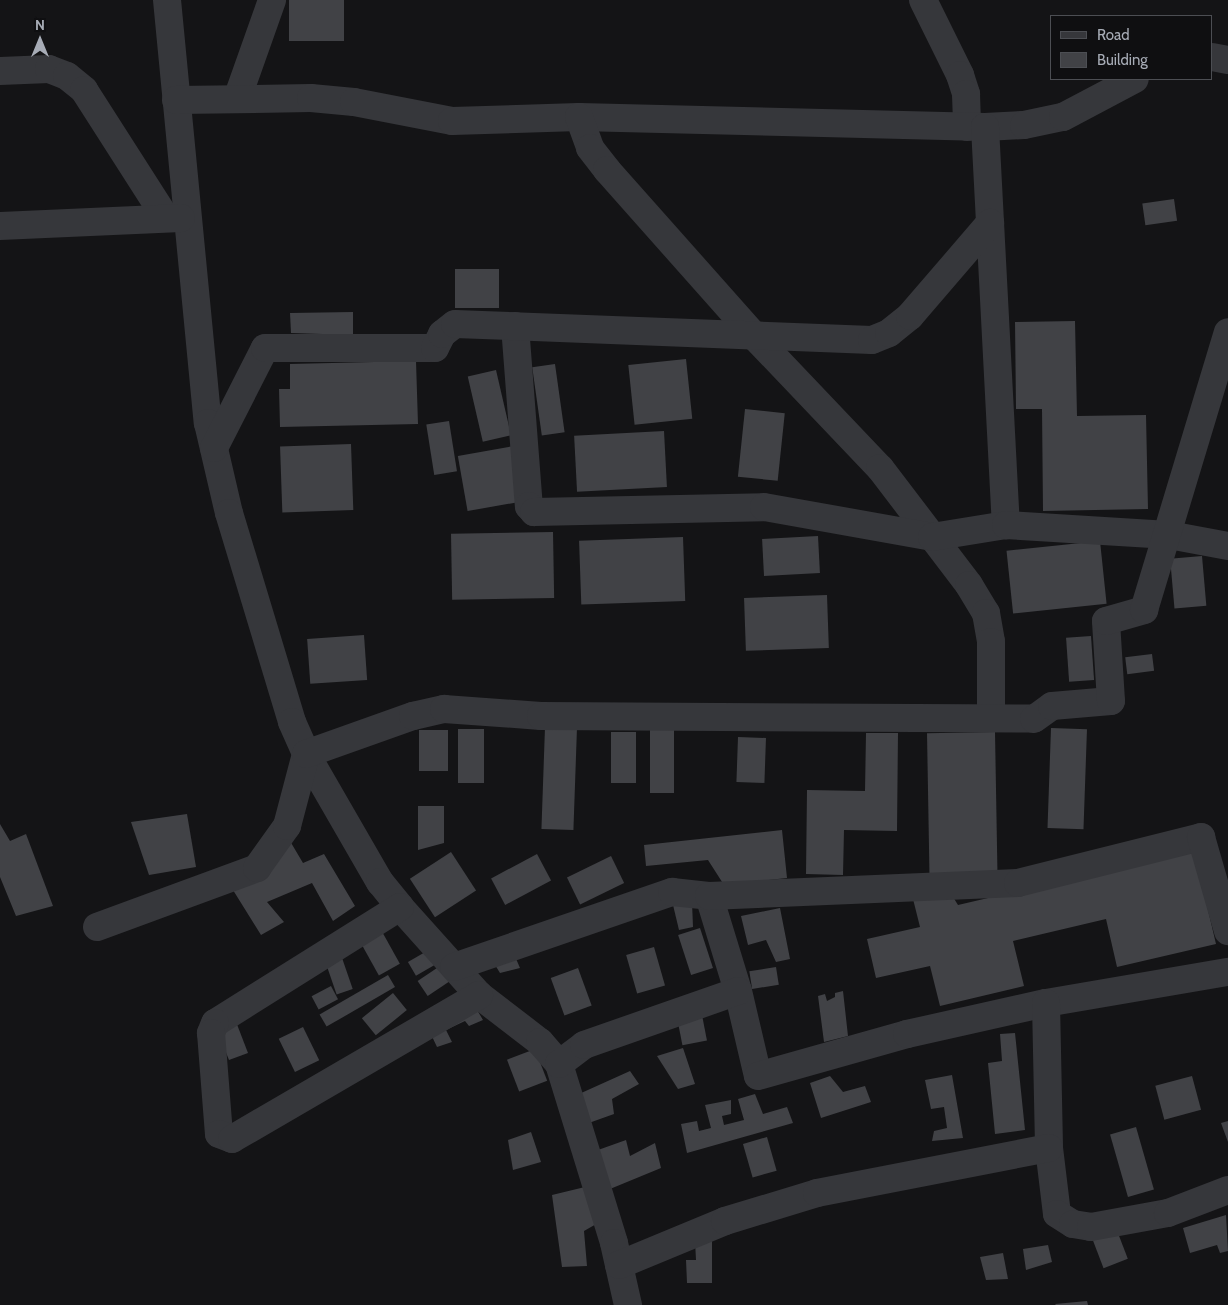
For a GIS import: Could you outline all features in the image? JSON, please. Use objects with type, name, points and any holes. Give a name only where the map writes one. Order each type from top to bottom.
[{"type":"street","points":[[167,0],[176,100],[176,218],[208,423],[229,513],[286,703],[306,754],[380,882],[479,995],[540,1042],[559,1064],[619,1265],[628,1305]]},
{"type":"street","points":[[236,99],[272,0]]},
{"type":"street","points":[[923,0],[960,75],[976,127],[990,223],[1006,525]]},
{"type":"street","points":[[1213,57],[1228,60]]},
{"type":"street","points":[[0,70],[49,69],[67,76],[84,90],[176,218]]},
{"type":"street","points":[[176,100],[311,98],[354,102],[452,121],[579,117],[976,127],[1024,125],[1062,117],[1133,80]]},
{"type":"street","points":[[579,117],[590,148],[607,170],[756,338],[880,468],[986,613],[992,642],[992,718]]},
{"type":"street","points":[[0,226],[176,218]]},
{"type":"street","points":[[214,448],[264,348],[436,348],[442,334],[455,324],[756,338],[872,340],[889,333],[910,316],[990,223]]},
{"type":"street","points":[[515,326],[529,506],[534,512],[764,507],[932,537],[1006,525],[1169,535],[1228,546]]},
{"type":"street","points":[[306,754],[412,716],[444,708],[541,716],[1034,719],[1052,706],[1111,701],[1106,621],[1144,610],[1169,535],[1228,332]]},
{"type":"street","points":[[97,927],[257,868],[286,826],[306,754]]},
{"type":"street","points":[[454,967],[672,892],[709,896],[1018,883],[1200,837],[1228,931]]},
{"type":"street","points":[[709,896],[738,991],[758,1076],[907,1034],[1046,1003],[1228,972]]},
{"type":"street","points":[[400,907],[216,1023],[211,1032],[219,1134],[232,1139],[479,995]]},
{"type":"street","points":[[559,1064],[584,1045],[738,991]]},
{"type":"street","points":[[1046,1003],[1049,1148],[1057,1214],[1073,1224],[1091,1227],[1168,1213],[1228,1190]]},
{"type":"street","points":[[619,1265],[725,1221],[817,1193],[1049,1148]]},
{"type":"building","points":[[289,0],[344,0],[344,41],[289,41]]},
{"type":"building","points":[[1174,199],[1177,221],[1145,225],[1142,203]]},
{"type":"building","points":[[455,269],[499,269],[499,308],[455,308]]},
{"type":"building","points":[[353,312],[353,335],[291,333],[290,313]]},
{"type":"building","points":[[1075,321],[1077,416],[1146,415],[1148,509],[1043,511],[1042,409],[1016,409],[1015,322]]},
{"type":"building","points":[[686,359],[692,419],[635,425],[628,365]]},
{"type":"building","points":[[416,361],[418,424],[280,427],[279,389],[290,389],[290,364]]},
{"type":"building","points":[[555,364],[565,432],[542,436],[532,367]]},
{"type":"building","points":[[496,370],[511,435],[483,442],[468,377]]},
{"type":"building","points":[[745,409],[785,413],[778,481],[738,477]]},
{"type":"building","points":[[449,421],[457,471],[434,475],[426,425]]},
{"type":"building","points":[[664,431],[667,487],[577,492],[574,436]]},
{"type":"building","points":[[351,444],[353,510],[282,512],[280,446]]},
{"type":"building","points":[[514,446],[524,501],[468,511],[458,456]]},
{"type":"building","points":[[553,532],[554,598],[452,600],[451,534]]},
{"type":"building","points":[[818,536],[820,573],[764,576],[762,539]]},
{"type":"building","points":[[683,537],[685,601],[581,605],[579,541]]},
{"type":"building","points":[[1100,541],[1107,604],[1013,613],[1007,551]]},
{"type":"building","points":[[1202,556],[1206,606],[1174,609],[1170,559]]},
{"type":"building","points":[[827,595],[829,648],[746,651],[744,598]]},
{"type":"building","points":[[364,635],[367,680],[310,684],[307,639]]},
{"type":"building","points":[[1091,636],[1094,680],[1069,682],[1066,638]]},
{"type":"building","points":[[1152,654],[1154,671],[1127,674],[1125,657]]},
{"type":"building","points":[[545,727],[577,728],[573,830],[541,829]]},
{"type":"building","points":[[1051,728],[1087,729],[1083,829],[1048,828]]},
{"type":"building","points":[[458,729],[484,729],[484,783],[458,783]]},
{"type":"building","points":[[419,730],[448,730],[448,771],[419,771]]},
{"type":"building","points":[[650,730],[674,730],[674,793],[650,793]]},
{"type":"building","points":[[611,732],[636,732],[636,783],[611,783]]},
{"type":"building","points":[[995,732],[997,875],[930,876],[927,733]]},
{"type":"building","points":[[866,733],[898,733],[897,831],[844,830],[843,875],[806,874],[807,790],[865,791]]},
{"type":"building","points":[[738,737],[766,738],[764,783],[736,782]]},
{"type":"building","points":[[418,806],[444,806],[444,843],[418,850]]},
{"type":"building","points":[[187,814],[196,867],[149,875],[131,822]]},
{"type":"building","points":[[0,824],[10,841],[26,834],[53,906],[16,916],[0,877]]},
{"type":"building","points":[[782,830],[787,878],[724,885],[708,860],[646,866],[644,845]]},
{"type":"building","points":[[290,841],[303,863],[324,854],[355,906],[333,921],[312,883],[267,902],[284,922],[261,935],[223,874]]},
{"type":"building","points":[[1194,850],[1216,944],[1117,967],[1106,919],[1013,941],[1024,986],[940,1006],[930,966],[876,978],[867,939],[920,927],[913,899],[953,897],[958,905]]},
{"type":"building","points":[[451,852],[476,891],[435,917],[410,879]]},
{"type":"building","points":[[537,854],[551,880],[505,905],[491,878]]},
{"type":"building","points":[[611,856],[624,883],[580,904],[567,877]]},
{"type":"building","points":[[692,902],[693,927],[679,930],[673,905]]},
{"type":"building","points":[[780,908],[790,959],[776,962],[766,940],[748,945],[741,916]]},
{"type":"building","points":[[380,928],[400,964],[379,975],[359,940]]},
{"type":"building","points":[[700,928],[713,968],[691,975],[678,935]]},
{"type":"building","points":[[654,947],[665,985],[637,993],[626,955]]},
{"type":"building","points":[[427,951],[435,965],[416,976],[408,962]]},
{"type":"building","points":[[340,952],[353,989],[337,994],[324,958]]},
{"type":"building","points":[[514,954],[520,968],[500,973],[492,960]]},
{"type":"building","points":[[440,966],[450,981],[428,996],[418,981]]},
{"type":"building","points":[[776,967],[779,985],[752,989],[749,971]]},
{"type":"building","points":[[578,968],[592,1006],[564,1016],[551,978]]},
{"type":"building","points":[[388,975],[395,987],[327,1027],[320,1015]]},
{"type":"building","points":[[331,986],[338,999],[319,1010],[312,996]]},
{"type":"building","points":[[843,991],[848,1036],[824,1042],[818,996],[825,994],[827,1001],[835,997],[835,993]]},
{"type":"building","points":[[393,993],[407,1010],[376,1035],[362,1018]]},
{"type":"building","points":[[473,1003],[483,1020],[469,1026],[465,1021],[446,1030],[452,1042],[437,1047],[428,1028]]},
{"type":"building","points":[[233,1014],[248,1053],[229,1060],[216,1028]]},
{"type":"building","points":[[702,1015],[707,1041],[682,1045],[677,1020]]},
{"type":"building","points":[[303,1027],[319,1060],[295,1072],[279,1039]]},
{"type":"building","points":[[1015,1033],[1025,1130],[995,1134],[988,1063],[1002,1061],[1000,1034]]},
{"type":"building","points":[[683,1048],[695,1084],[678,1089],[657,1056]]},
{"type":"building","points":[[535,1049],[547,1081],[519,1091],[507,1060]]},
{"type":"building","points":[[630,1071],[639,1084],[612,1099],[614,1114],[586,1124],[579,1094]]},
{"type":"building","points":[[952,1075],[963,1138],[932,1141],[934,1131],[947,1128],[944,1107],[931,1109],[925,1080]]},
{"type":"building","points":[[830,1076],[843,1092],[865,1086],[871,1102],[821,1118],[810,1083]]},
{"type":"building","points":[[1192,1076],[1201,1110],[1164,1120],[1155,1086]]},
{"type":"building","points":[[755,1094],[763,1114],[787,1107],[793,1123],[687,1153],[681,1124],[697,1121],[699,1131],[711,1128],[705,1105],[731,1100],[731,1114],[722,1116],[724,1125],[744,1120],[738,1099]]},
{"type":"building","points":[[1228,1121],[1228,1142],[1221,1123]]},
{"type":"building","points":[[1136,1127],[1154,1189],[1128,1197],[1110,1134]]},
{"type":"building","points":[[531,1132],[541,1162],[513,1170],[508,1140]]},
{"type":"building","points":[[767,1137],[777,1171],[753,1178],[743,1144]]},
{"type":"building","points":[[626,1140],[630,1156],[655,1143],[661,1168],[610,1189],[598,1150]]},
{"type":"building","points":[[585,1187],[598,1223],[584,1231],[587,1266],[562,1267],[552,1195]]},
{"type":"building","points":[[1226,1215],[1228,1251],[1220,1253],[1217,1245],[1190,1253],[1183,1228]]},
{"type":"building","points":[[1116,1228],[1128,1259],[1104,1268],[1092,1237]]},
{"type":"building","points":[[712,1240],[712,1283],[687,1283],[686,1260],[696,1260],[695,1241]]},
{"type":"building","points":[[1048,1245],[1052,1262],[1026,1270],[1023,1249]]},
{"type":"building","points":[[1003,1253],[1008,1279],[986,1280],[980,1257]]},
{"type":"building","points":[[1087,1301],[1088,1305],[1055,1304]]}]
